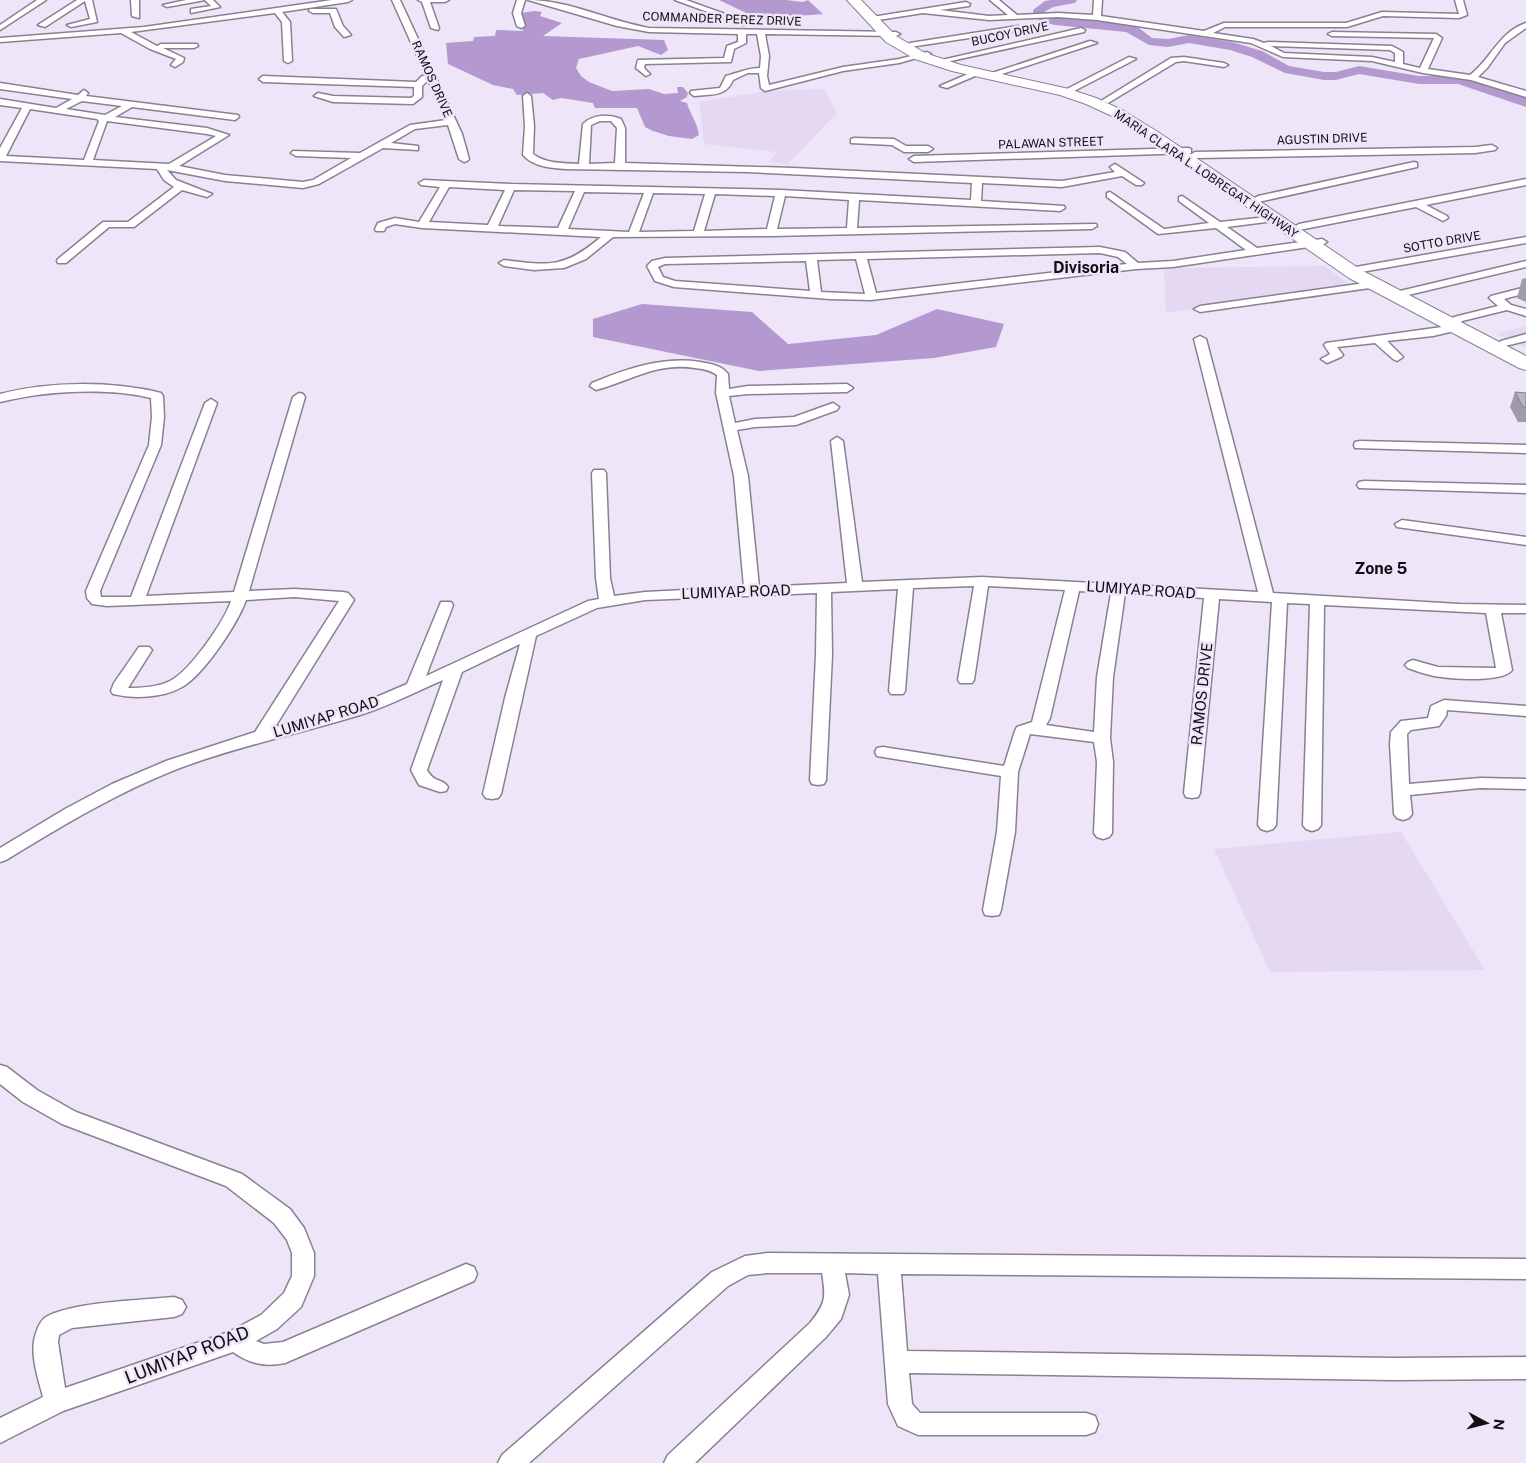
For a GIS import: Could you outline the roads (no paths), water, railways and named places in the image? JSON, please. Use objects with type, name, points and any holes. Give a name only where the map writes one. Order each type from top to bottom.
[{"type":"highway","name":"MARIA CLARA L. LOBREGAT HIGHWAY","points":[[853,0],[877,19]]},
{"type":"highway","name":"MARIA CLARA L. LOBREGAT HIGHWAY","points":[[864,0],[877,19],[904,48],[996,73],[1070,89],[1127,111],[1356,270],[1373,285],[1526,354]]},
{"type":"highway","name":"MARIA CLARA L. LOBREGAT HIGHWAY","points":[[928,55],[978,72],[1064,92],[1091,101],[1131,121],[1258,198],[1286,222],[1316,243]]},
{"type":"highway","name":"MARIA CLARA L. LOBREGAT HIGHWAY","points":[[1356,270],[1404,293],[1526,364]]},
{"type":"street","points":[[0,28],[42,0]]},
{"type":"street","points":[[42,25],[82,0]]},
{"type":"street","points":[[71,25],[94,20],[88,0]]},
{"type":"street","points":[[135,0],[136,16]]},
{"type":"street","points":[[167,26],[167,2],[201,0]]},
{"type":"street","points":[[182,13],[216,7],[209,0]]},
{"type":"street","points":[[0,40],[167,26],[348,0]]},
{"type":"street","name":"RAMOS DRIVE","points":[[396,0],[457,134],[464,159]]},
{"type":"street","points":[[435,28],[424,0],[445,0]]},
{"type":"street","points":[[521,0],[517,13],[521,26]]},
{"type":"street","name":"COMMANDER PEREZ DRIVE","points":[[532,0],[575,9],[612,22],[649,30],[890,34]]},
{"type":"street","points":[[683,1],[698,0]]},
{"type":"street","points":[[994,0],[1015,17]]},
{"type":"street","points":[[1096,18],[1098,0]]},
{"type":"street","points":[[1205,33],[1224,25],[1347,25],[1382,14],[1460,16],[1463,14],[1459,0]]},
{"type":"street","points":[[683,1],[746,23]]},
{"type":"street","points":[[877,19],[966,4]]},
{"type":"street","points":[[307,5],[310,11],[333,11],[339,26],[347,35]]},
{"type":"street","points":[[253,6],[260,12]]},
{"type":"street","points":[[706,9],[722,6]]},
{"type":"street","points":[[276,9],[286,22],[288,61]]},
{"type":"street","points":[[923,11],[984,18],[1015,17],[1035,13],[1096,18],[1238,38],[1263,44],[1388,47],[1397,50],[1399,62]]},
{"type":"street","points":[[1006,25],[1015,22],[1015,17]]},
{"type":"street","points":[[224,18],[232,25]]},
{"type":"street","points":[[0,19],[13,20]]},
{"type":"street","points":[[588,20],[612,22]]},
{"type":"street","points":[[1472,78],[1494,57],[1501,43],[1526,25]]},
{"type":"street","points":[[761,33],[765,56],[765,88],[844,68],[900,61],[928,55],[1018,28]]},
{"type":"street","name":"BUCOY DRIVE","points":[[928,55],[1081,30]]},
{"type":"street","points":[[123,31],[153,47],[180,58],[175,65]]},
{"type":"street","points":[[646,74],[639,66],[645,62],[728,60],[730,48],[742,43],[742,32]]},
{"type":"street","points":[[1238,38],[1251,34],[1302,34]]},
{"type":"street","points":[[1319,34],[1436,36],[1438,38],[1425,67]]},
{"type":"street","points":[[996,73],[1093,43]]},
{"type":"street","points":[[1263,44],[1283,55],[1355,57],[1399,62],[1472,78],[1526,94]]},
{"type":"street","points":[[153,47],[194,46]]},
{"type":"street","points":[[1070,89],[1132,59]]},
{"type":"street","points":[[1105,101],[1174,60],[1184,59],[1224,65]]},
{"type":"street","points":[[694,94],[724,90],[728,78],[738,76],[746,71],[764,70]]},
{"type":"street","points":[[944,86],[978,72]]},
{"type":"street","points":[[318,96],[410,101],[418,97],[418,84],[424,78],[430,76]]},
{"type":"street","points":[[262,79],[418,84]]},
{"type":"street","points":[[0,86],[81,94],[131,104],[235,117]]},
{"type":"street","points":[[56,111],[81,94]]},
{"type":"street","points":[[528,96],[530,116],[528,156],[536,161],[551,164],[777,169],[1062,184],[1124,173]]},
{"type":"street","points":[[0,102],[207,131],[224,136],[166,167]]},
{"type":"street","points":[[104,116],[131,104]]},
{"type":"street","points":[[28,106],[14,127],[0,158],[166,167],[225,178],[303,185],[316,182],[412,127],[451,122]]},
{"type":"street","points":[[88,162],[104,116]]},
{"type":"street","points":[[584,166],[587,124],[596,119],[611,118],[618,121],[621,128],[620,166]]},
{"type":"street","points":[[854,141],[885,141],[898,144],[904,149],[928,147],[933,159]]},
{"type":"street","points":[[382,145],[416,148]]},
{"type":"street","name":"AGUSTIN DRIVE","points":[[1186,153],[1475,150],[1492,148]]},
{"type":"street","points":[[296,153],[361,156]]},
{"type":"street","points":[[1095,153],[1139,183]]},
{"type":"street","name":"PALAWAN STREET","points":[[914,159],[1095,153],[1186,153]]},
{"type":"street","points":[[0,162],[16,168]]},
{"type":"street","points":[[1258,198],[1414,165]]},
{"type":"street","points":[[166,167],[166,179],[207,194]]},
{"type":"street","points":[[976,203],[977,180]]},
{"type":"street","points":[[424,182],[511,188],[650,189],[781,193],[1060,208]]},
{"type":"street","points":[[1110,195],[1162,232],[1218,225],[1286,222],[1358,204],[1367,205],[1381,211],[1526,182]]},
{"type":"street","points":[[422,225],[446,184]]},
{"type":"street","points":[[62,261],[107,224],[130,225],[181,186]]},
{"type":"street","points":[[491,229],[511,188]]},
{"type":"street","points":[[562,232],[581,188]]},
{"type":"street","points":[[633,235],[650,189]]},
{"type":"street","points":[[698,234],[711,191]]},
{"type":"street","points":[[771,233],[781,193]]},
{"type":"street","points":[[852,231],[854,196]]},
{"type":"street","points":[[1182,200],[1254,251]]},
{"type":"street","points":[[935,201],[939,222]]},
{"type":"street","points":[[1416,203],[1443,218]]},
{"type":"street","points":[[380,229],[382,225],[389,221],[491,229],[633,235],[852,231],[939,222],[972,241],[1108,250],[1121,254],[1136,266]]},
{"type":"street","points":[[1092,226],[862,257],[665,261],[656,262],[652,266],[659,279],[674,284],[816,295],[871,297],[1136,266],[1173,264],[1316,243]]},
{"type":"street","points":[[504,263],[542,266],[567,264],[584,256],[610,234]]},
{"type":"street","name":"SOTTO DRIVE","points":[[1356,270],[1526,240]]},
{"type":"street","points":[[862,257],[871,297]]},
{"type":"street","points":[[811,258],[816,295]]},
{"type":"street","points":[[1404,293],[1526,264]]},
{"type":"street","points":[[1200,309],[1373,285]]},
{"type":"street","points":[[1526,290],[1496,298],[1507,307],[1526,313]]},
{"type":"street","points":[[1327,359],[1337,355],[1330,345],[1333,344],[1433,333],[1446,330],[1456,322],[1507,307]]},
{"type":"street","points":[[1505,343],[1526,337]]},
{"type":"street","points":[[1200,339],[1273,597],[1267,825]]},
{"type":"street","points":[[1378,339],[1397,358]]},
{"type":"street","points":[[596,386],[643,368],[663,365],[687,364],[709,367],[722,374],[724,379],[722,393],[741,476],[752,591]]},
{"type":"street","points":[[0,386],[34,391]]},
{"type":"street","points":[[722,393],[748,390],[847,388]]},
{"type":"street","points":[[0,398],[11,394],[34,391],[111,390],[149,393],[157,396],[158,417],[155,445],[93,591],[94,598],[97,601],[326,594],[343,596],[347,600],[261,736]]},
{"type":"street","points":[[144,650],[122,683],[119,691],[133,692],[168,688],[181,681],[225,627],[234,612],[240,596],[299,397]]},
{"type":"street","points":[[137,600],[211,403]]},
{"type":"street","points":[[730,428],[756,423],[796,420],[833,407]]},
{"type":"street","points":[[837,442],[855,586]]},
{"type":"street","points":[[1360,445],[1526,449]]},
{"type":"street","points":[[599,474],[603,568],[607,600]]},
{"type":"street","points":[[1364,485],[1526,489]]},
{"type":"street","points":[[1402,524],[1526,541]]},
{"type":"street","points":[[966,680],[982,581]]},
{"type":"street","name":"LUMIYAP ROAD","points":[[0,856],[71,813],[118,788],[172,765],[261,736],[359,710],[455,669],[569,614],[607,600],[645,596],[982,581],[1317,600],[1526,609]]},
{"type":"street","points":[[897,691],[906,584]]},
{"type":"street","points":[[992,910],[1006,832],[1010,772],[1023,731],[1038,725],[1042,718],[1073,585]]},
{"type":"street","points":[[818,780],[824,655],[824,588]]},
{"type":"street","points":[[1102,833],[1105,762],[1102,738],[1105,677],[1120,588]]},
{"type":"street","name":"RAMOS DRIVE","points":[[1192,793],[1212,594]]},
{"type":"street","points":[[1312,825],[1317,600]]},
{"type":"street","points":[[413,688],[446,605]]},
{"type":"street","points":[[1412,665],[1437,672],[1491,674],[1504,670],[1493,608]]},
{"type":"street","points":[[492,794],[513,698],[526,654],[529,634]]},
{"type":"street","points":[[440,788],[425,781],[419,770],[455,669]]},
{"type":"street","points":[[1404,814],[1398,744],[1399,732],[1404,726],[1433,723],[1438,716],[1437,709],[1444,705],[1526,711]]},
{"type":"street","points":[[1032,728],[1102,738]]},
{"type":"street","points":[[884,752],[1010,772]]},
{"type":"street","points":[[1403,790],[1480,783],[1526,784]]},
{"type":"street","name":"LUMIYAP ROAD","points":[[0,1431],[56,1402],[236,1340],[269,1322],[293,1300],[303,1276],[303,1253],[296,1236],[282,1216],[234,1180],[69,1118],[1,1077]]},
{"type":"street","points":[[511,1463],[720,1279],[745,1266],[768,1263],[1526,1270]]},
{"type":"street","points":[[889,1264],[901,1411],[908,1420],[918,1424],[1086,1424]]},
{"type":"street","points":[[676,1463],[818,1330],[833,1312],[837,1295],[832,1265]]},
{"type":"street","points":[[236,1340],[252,1353],[268,1356],[285,1352],[466,1274]]},
{"type":"street","points":[[56,1402],[45,1341],[49,1328],[72,1318],[174,1306]]},
{"type":"street","points":[[896,1362],[1394,1369],[1526,1368]]},
{"type":"waterway","points":[[1071,0],[1049,4],[1039,10],[1038,13],[1046,19],[1055,21],[1128,28],[1149,41],[1168,43],[1189,39],[1232,46],[1257,54],[1285,69],[1324,76],[1336,76],[1359,70],[1419,80],[1459,80],[1526,103]]},
{"type":"district","name":"Divisoria","points":[[1086,267]]},
{"type":"district","name":"Zone 5","points":[[1381,568]]}]
